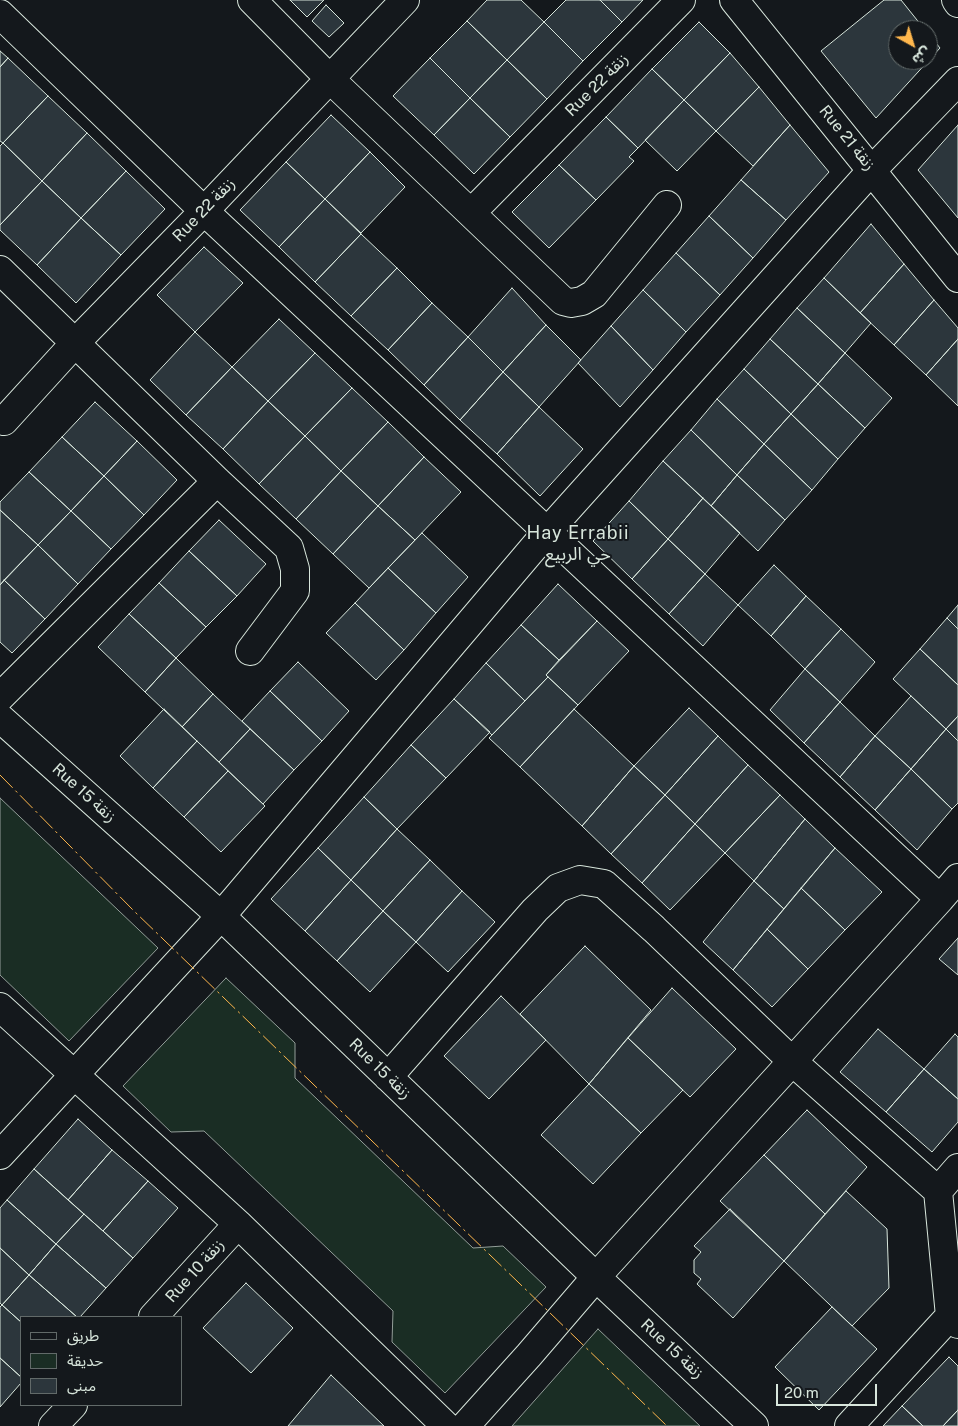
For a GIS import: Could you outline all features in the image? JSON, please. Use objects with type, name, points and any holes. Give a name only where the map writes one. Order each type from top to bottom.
[{"type":"street","points":[[252,0],[330,79],[563,301],[571,303],[582,302],[594,294],[667,205]]},
{"type":"street","name":"Rue 22 زنقة","points":[[4,421],[76,343],[404,0]]},
{"type":"street","name":"Rue 22 زنقة","points":[[471,213],[681,0]]},
{"type":"street","name":"Rue 21 زنقة","points":[[734,0],[958,278]]},
{"type":"street","points":[[0,14],[204,210],[940,899]]},
{"type":"street","points":[[0,1156],[221,916],[547,532],[872,170],[958,81]]},
{"type":"street","points":[[0,270],[216,481],[289,548],[295,569],[295,591],[250,651]]},
{"type":"street","points":[[0,697],[216,481]]},
{"type":"street","name":"Rue 15 زنقة","points":[[0,718],[221,916],[596,1277],[754,1426]]},
{"type":"street","points":[[465,1426],[596,1277],[958,878]]},
{"type":"street","points":[[388,1077],[535,910],[558,888],[580,880],[604,884],[654,929],[792,1062],[938,1191],[954,1320],[849,1426]]},
{"type":"street","points":[[0,1007],[238,1224],[446,1426]]},
{"type":"street","points":[[938,1191],[958,1168]]},
{"type":"street","name":"Rue 10 زنقة","points":[[154,1316],[238,1224]]},
{"type":"green space","points":[[0,798],[158,948],[69,1041],[0,975]]},
{"type":"green space","points":[[226,978],[295,1043],[295,1078],[473,1248],[503,1246],[546,1287],[445,1393],[392,1342],[393,1311],[204,1131],[171,1132],[123,1086]]},
{"type":"green space","points":[[598,1329],[700,1426],[512,1426]]},
{"type":"building","points":[[290,0],[324,0],[307,17]]},
{"type":"building","points":[[487,0],[521,0],[544,22],[507,60],[467,21]]},
{"type":"building","points":[[566,0],[600,0],[622,22],[583,61],[544,22]]},
{"type":"building","points":[[600,0],[643,0],[622,22]]},
{"type":"building","points":[[884,0],[901,0],[917,20],[888,20],[888,70],[920,70],[876,118],[821,51]]},
{"type":"building","points":[[326,5],[344,23],[329,37],[312,21]]},
{"type":"building","points":[[467,21],[507,60],[470,98],[430,58]]},
{"type":"building","points":[[544,22],[583,61],[547,99],[507,60]]},
{"type":"building","points":[[699,22],[730,53],[684,100],[652,69]]},
{"type":"building","points":[[0,51],[8,58],[0,67]]},
{"type":"building","points":[[730,53],[759,87],[716,131],[684,100]]},
{"type":"building","points":[[8,58],[48,96],[3,143],[0,141],[0,67]]},
{"type":"building","points":[[430,58],[470,98],[434,135],[393,96]]},
{"type":"building","points":[[507,60],[547,99],[510,137],[470,98]]},
{"type":"building","points":[[652,69],[684,100],[638,148],[606,117]]},
{"type":"building","points":[[759,87],[790,125],[753,166],[716,131]]},
{"type":"building","points":[[48,96],[87,133],[42,181],[3,143]]},
{"type":"building","points":[[470,98],[510,137],[474,174],[434,135]]},
{"type":"building","points":[[684,100],[716,131],[677,171],[645,140]]},
{"type":"building","points":[[331,115],[370,152],[325,199],[286,162]]},
{"type":"building","points":[[606,117],[638,148],[629,157],[634,161],[596,200],[559,165]]},
{"type":"building","points":[[790,125],[829,172],[786,220],[741,180]]},
{"type":"building","points":[[958,125],[958,218],[918,170]]},
{"type":"building","points":[[87,133],[126,171],[81,218],[42,181]]},
{"type":"building","points":[[3,143],[42,181],[0,225],[0,146]]},
{"type":"building","points":[[370,152],[405,187],[361,233],[325,199]]},
{"type":"building","points":[[286,162],[325,199],[279,247],[240,210]]},
{"type":"building","points":[[559,165],[596,200],[549,248],[512,212]]},
{"type":"building","points":[[126,171],[165,209],[121,255],[81,218]]},
{"type":"building","points":[[741,180],[786,220],[753,258],[709,216]]},
{"type":"building","points":[[42,181],[81,218],[37,265],[0,230],[0,225]]},
{"type":"building","points":[[325,199],[361,234],[315,282],[279,247]]},
{"type":"building","points":[[709,216],[753,258],[720,295],[676,253]]},
{"type":"building","points":[[81,218],[121,255],[76,303],[37,265]]},
{"type":"building","points":[[871,224],[904,264],[860,313],[824,278]]},
{"type":"building","points":[[361,234],[397,268],[351,316],[315,282]]},
{"type":"building","points":[[204,247],[243,283],[195,332],[157,295]]},
{"type":"building","points":[[676,253],[720,295],[686,332],[643,290]]},
{"type":"building","points":[[904,264],[934,300],[894,345],[860,313]]},
{"type":"building","points":[[397,268],[432,303],[388,350],[351,316]]},
{"type":"building","points":[[824,278],[871,323],[845,353],[797,308]]},
{"type":"building","points":[[512,288],[546,325],[503,372],[468,337]]},
{"type":"building","points":[[643,290],[686,332],[653,370],[611,326]]},
{"type":"building","points":[[934,300],[958,328],[958,339],[926,375],[894,345]]},
{"type":"building","points":[[432,303],[468,337],[424,385],[388,350]]},
{"type":"building","points":[[797,308],[845,353],[818,384],[770,339]]},
{"type":"building","points":[[279,319],[315,353],[268,401],[232,367]]},
{"type":"building","points":[[546,325],[581,360],[539,407],[503,372]]},
{"type":"building","points":[[611,326],[653,370],[620,407],[578,363]]},
{"type":"building","points":[[195,332],[232,367],[186,415],[150,380]]},
{"type":"building","points":[[468,337],[503,372],[460,420],[424,385]]},
{"type":"building","points":[[770,339],[818,384],[791,414],[744,369]]},
{"type":"building","points":[[958,339],[958,406],[926,375]]},
{"type":"building","points":[[315,353],[352,388],[305,436],[268,401]]},
{"type":"building","points":[[845,353],[892,398],[865,428],[818,384]]},
{"type":"building","points":[[232,367],[268,401],[223,449],[186,415]]},
{"type":"building","points":[[744,369],[791,414],[764,444],[717,399]]},
{"type":"building","points":[[503,372],[539,407],[497,454],[460,420]]},
{"type":"building","points":[[818,384],[865,428],[838,459],[791,414]]},
{"type":"building","points":[[352,388],[388,422],[341,471],[305,436]]},
{"type":"building","points":[[717,399],[764,444],[737,475],[691,430]]},
{"type":"building","points":[[268,401],[305,436],[259,484],[223,449]]},
{"type":"building","points":[[95,402],[137,441],[104,476],[62,437]]},
{"type":"building","points":[[539,407],[583,449],[540,496],[497,454]]},
{"type":"building","points":[[791,414],[838,459],[812,490],[764,444]]},
{"type":"building","points":[[388,422],[424,457],[378,506],[341,471]]},
{"type":"building","points":[[691,430],[737,475],[711,506],[663,461]]},
{"type":"building","points":[[305,436],[341,471],[296,519],[259,484]]},
{"type":"building","points":[[62,437],[104,476],[71,511],[29,472]]},
{"type":"building","points":[[137,441],[177,480],[144,515],[104,476]]},
{"type":"building","points":[[764,444],[812,490],[785,520],[737,475]]},
{"type":"building","points":[[424,457],[461,492],[415,540],[378,506]]},
{"type":"building","points":[[663,461],[703,498],[668,539],[629,501]]},
{"type":"building","points":[[341,471],[378,506],[333,554],[296,519]]},
{"type":"building","points":[[29,472],[71,511],[38,545],[0,510],[0,502]]},
{"type":"building","points":[[737,475],[785,520],[758,551],[711,506]]},
{"type":"building","points":[[104,476],[144,515],[111,549],[71,511]]},
{"type":"building","points":[[703,498],[740,533],[705,574],[668,539]]},
{"type":"building","points":[[629,501],[668,539],[632,579],[593,541]]},
{"type":"building","points":[[378,506],[415,540],[369,588],[333,554]]},
{"type":"building","points":[[0,510],[38,545],[0,585]]},
{"type":"building","points":[[71,511],[111,549],[78,584],[38,545]]},
{"type":"building","points":[[219,520],[266,564],[237,596],[189,551]]},
{"type":"building","points":[[422,533],[468,577],[436,613],[388,568]]},
{"type":"building","points":[[668,539],[705,574],[669,614],[632,579]]},
{"type":"building","points":[[38,545],[78,584],[45,619],[4,580]]},
{"type":"building","points":[[189,551],[237,596],[206,627],[159,583]]},
{"type":"building","points":[[774,565],[806,596],[771,636],[738,605]]},
{"type":"building","points":[[388,568],[436,613],[404,650],[355,603]]},
{"type":"building","points":[[705,574],[738,605],[703,646],[669,614]]},
{"type":"building","points":[[4,580],[45,619],[12,653],[0,642],[0,585]]},
{"type":"building","points":[[159,583],[206,627],[176,658],[129,614]]},
{"type":"building","points":[[558,584],[597,621],[559,660],[521,625]]},
{"type":"building","points":[[806,596],[841,629],[805,669],[771,636]]},
{"type":"building","points":[[355,603],[404,650],[376,680],[326,633]]},
{"type":"building","points":[[958,605],[958,629],[947,618]]},
{"type":"building","points":[[129,614],[176,658],[145,692],[98,647]]},
{"type":"building","points":[[947,618],[958,629],[958,685],[920,649]]},
{"type":"building","points":[[597,621],[629,651],[578,705],[546,675]]},
{"type":"building","points":[[521,625],[559,660],[546,675],[548,677],[525,701],[486,663]]},
{"type":"building","points":[[841,629],[875,662],[840,702],[805,669]]},
{"type":"building","points":[[920,649],[958,685],[958,716],[946,729],[893,679]]},
{"type":"building","points":[[176,658],[213,694],[182,727],[145,692]]},
{"type":"building","points":[[298,662],[349,711],[322,741],[270,691]]},
{"type":"building","points":[[486,663],[525,701],[492,735],[454,699]]},
{"type":"building","points":[[805,669],[840,702],[804,743],[770,710]]},
{"type":"building","points":[[548,677],[578,705],[520,767],[489,738]]},
{"type":"building","points":[[270,691],[322,741],[294,770],[242,721]]},
{"type":"building","points":[[213,694],[250,729],[219,762],[182,727]]},
{"type":"building","points":[[911,696],[946,729],[911,769],[875,736]]},
{"type":"building","points":[[454,699],[490,732],[446,778],[411,745]]},
{"type":"building","points":[[840,702],[875,736],[840,777],[804,743]]},
{"type":"building","points":[[689,708],[718,736],[665,795],[634,766]]},
{"type":"building","points":[[164,709],[197,741],[153,788],[120,756]]},
{"type":"building","points":[[574,709],[634,766],[582,826],[520,767]]},
{"type":"building","points":[[958,716],[958,741],[946,729]]},
{"type":"building","points":[[250,729],[294,770],[263,804],[219,762]]},
{"type":"building","points":[[946,729],[958,741],[958,803],[952,809],[911,769]]},
{"type":"building","points":[[718,736],[748,765],[695,824],[665,795]]},
{"type":"building","points":[[875,736],[911,769],[875,810],[840,777]]},
{"type":"building","points":[[197,741],[228,771],[184,817],[153,788]]},
{"type":"building","points":[[411,745],[446,778],[397,829],[364,797]]},
{"type":"building","points":[[748,765],[780,795],[725,853],[695,824]]},
{"type":"building","points":[[634,766],[665,795],[611,854],[582,826]]},
{"type":"building","points":[[911,769],[952,809],[917,850],[875,810]]},
{"type":"building","points":[[228,771],[265,806],[221,852],[184,817]]},
{"type":"building","points":[[665,795],[695,824],[642,883],[611,854]]},
{"type":"building","points":[[780,795],[805,819],[754,881],[725,853]]},
{"type":"building","points":[[364,797],[397,829],[351,880],[318,848]]},
{"type":"building","points":[[805,819],[835,848],[784,909],[754,881]]},
{"type":"building","points":[[695,824],[725,853],[670,910],[642,883]]},
{"type":"building","points":[[397,829],[430,860],[383,911],[351,880]]},
{"type":"building","points":[[318,848],[351,880],[305,931],[271,899]]},
{"type":"building","points":[[835,848],[882,892],[845,930],[801,888]]},
{"type":"building","points":[[430,860],[462,891],[416,942],[383,911]]},
{"type":"building","points":[[351,880],[383,911],[337,961],[305,931]]},
{"type":"building","points":[[754,881],[784,909],[733,970],[703,942]]},
{"type":"building","points":[[801,888],[845,930],[808,969],[767,929]]},
{"type":"building","points":[[462,891],[495,922],[448,972],[416,942]]},
{"type":"building","points":[[383,911],[416,942],[370,992],[337,961]]},
{"type":"building","points":[[767,929],[808,969],[772,1007],[733,970]]},
{"type":"building","points":[[958,938],[958,975],[939,959]]},
{"type":"building","points":[[585,946],[651,1010],[589,1084],[520,1014]]},
{"type":"building","points":[[672,988],[736,1049],[690,1097],[628,1038]]},
{"type":"building","points":[[501,996],[546,1040],[489,1099],[444,1056]]},
{"type":"building","points":[[878,1029],[924,1069],[886,1112],[840,1072]]},
{"type":"building","points":[[955,1034],[958,1037],[958,1099],[924,1069]]},
{"type":"building","points":[[628,1038],[683,1090],[641,1133],[589,1084]]},
{"type":"building","points":[[924,1069],[958,1099],[958,1122],[932,1152],[886,1112]]},
{"type":"building","points":[[589,1084],[641,1133],[593,1184],[541,1135]]},
{"type":"building","points":[[807,1110],[867,1167],[825,1214],[764,1155]]},
{"type":"building","points":[[78,1119],[112,1150],[68,1200],[34,1169]]},
{"type":"building","points":[[112,1150],[148,1181],[103,1231],[68,1200]]},
{"type":"building","points":[[764,1155],[825,1214],[784,1261],[720,1201]]},
{"type":"building","points":[[34,1169],[84,1214],[56,1244],[7,1200]]},
{"type":"building","points":[[148,1181],[178,1208],[133,1258],[103,1231]]},
{"type":"building","points":[[846,1191],[887,1229],[889,1288],[852,1326],[784,1261]]},
{"type":"building","points":[[7,1200],[56,1244],[29,1275],[0,1248],[0,1208]]},
{"type":"building","points":[[730,1209],[784,1261],[733,1318],[697,1284],[701,1279],[694,1273],[694,1260],[701,1252],[694,1246]]},
{"type":"building","points":[[84,1214],[133,1258],[106,1288],[56,1244]]},
{"type":"building","points":[[56,1244],[106,1288],[81,1316],[76,1316],[29,1275]]},
{"type":"building","points":[[0,1248],[29,1275],[2,1305],[0,1303]]},
{"type":"building","points":[[29,1275],[76,1316],[20,1316],[20,1321],[2,1305]]},
{"type":"building","points":[[246,1283],[293,1328],[251,1373],[203,1328]]},
{"type":"building","points":[[2,1305],[20,1321],[20,1376],[0,1358],[0,1307]]},
{"type":"building","points":[[832,1307],[877,1349],[819,1410],[775,1367]]},
{"type":"building","points":[[949,1357],[958,1366],[958,1410],[943,1426],[923,1426],[902,1406]]},
{"type":"building","points":[[0,1358],[20,1376],[20,1384],[0,1407]]},
{"type":"building","points":[[331,1375],[384,1426],[288,1426]]},
{"type":"building","points":[[902,1406],[923,1426],[883,1426]]},
{"type":"building","points":[[958,1410],[958,1426],[943,1426]]},
{"type":"power","points":[[0,775],[134,911],[667,1426]]},
{"type":"district","name":"Hay Errabii حي الربيع","points":[[578,543]]}]
